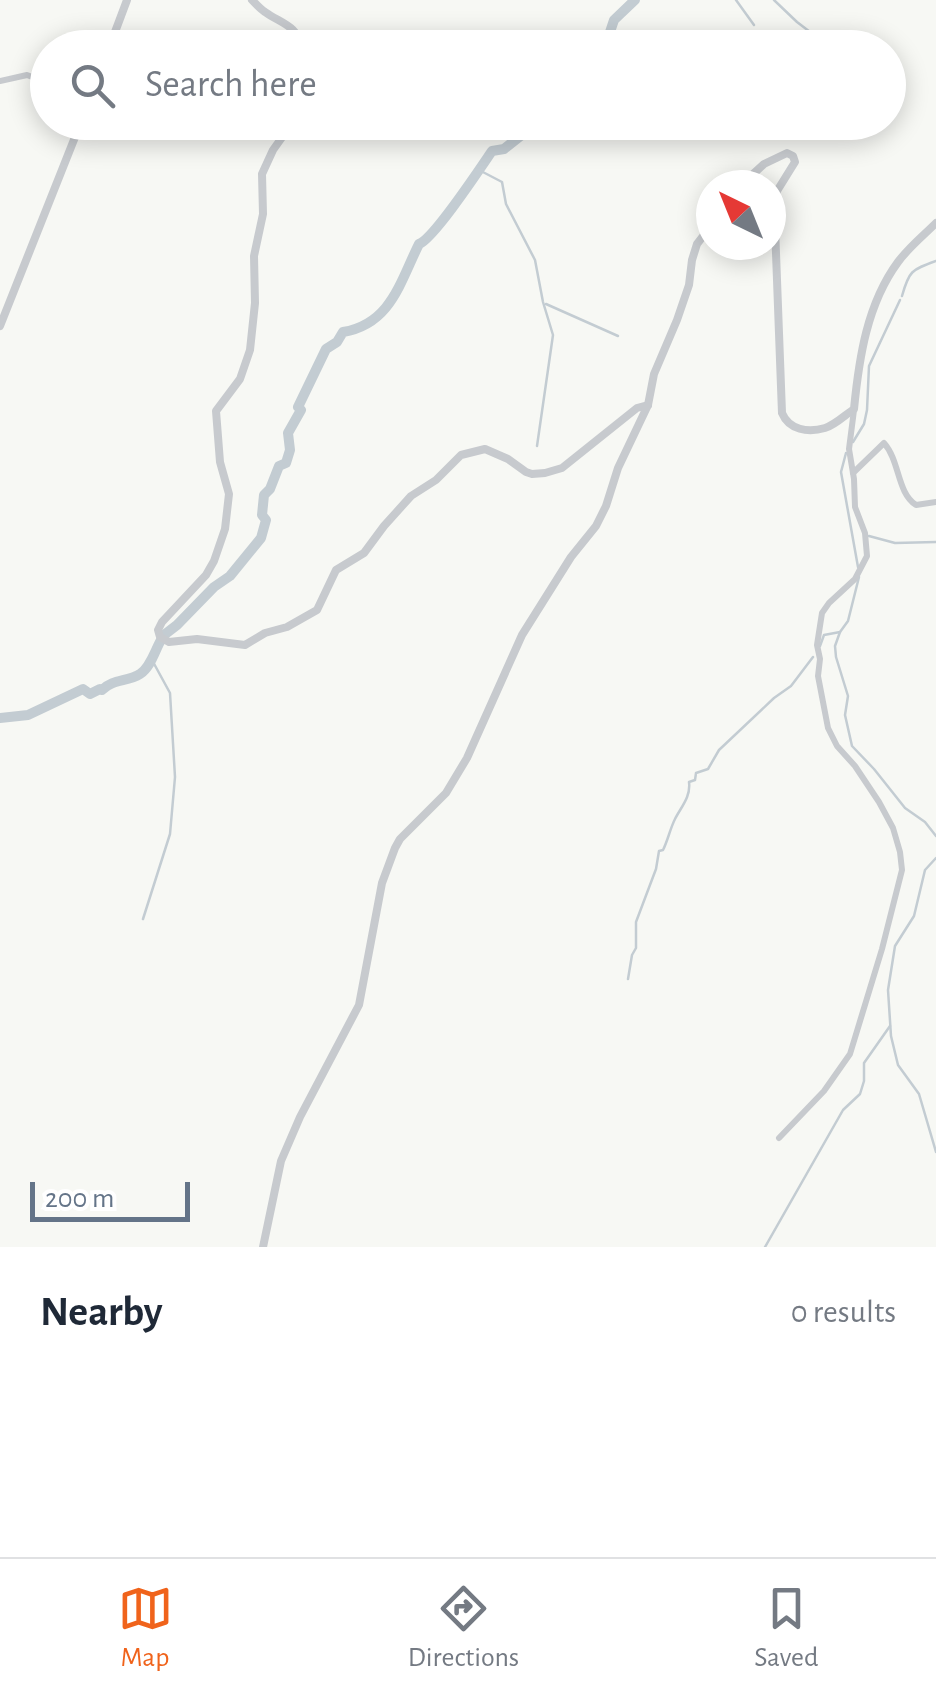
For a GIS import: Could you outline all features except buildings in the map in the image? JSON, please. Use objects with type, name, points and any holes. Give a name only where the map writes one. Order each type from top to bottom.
[{"type":"street","points":[[116,30],[127,0]]},
{"type":"street","points":[[252,0],[293,30]]},
{"type":"street","points":[[0,81],[30,76]]},
{"type":"street","points":[[0,326],[74,140]]},
{"type":"street","points":[[280,140],[262,174],[263,214],[254,256],[250,350],[240,379],[216,412],[220,462],[229,494],[226,529],[214,562],[162,622],[160,637],[169,642],[197,639],[246,644],[287,626],[317,610],[336,570],[364,554],[412,496],[436,480],[461,455],[485,449],[526,472],[546,473],[562,468],[636,408],[648,405]]},
{"type":"street","points":[[757,170],[787,153],[795,162],[786,177]]},
{"type":"street","points":[[779,1138],[832,1080],[850,1054],[900,880],[902,864],[896,834],[828,728],[818,676],[817,645],[822,613],[856,579],[867,556],[866,533],[856,507],[848,449],[860,362],[876,302],[898,261],[936,222]]},
{"type":"street","points":[[263,1247],[282,1161],[300,1117],[360,1005],[382,884],[395,848],[446,793],[467,758],[522,635],[570,557],[596,526],[648,405],[654,374],[689,285],[696,249]]},
{"type":"street","points":[[777,260],[782,413],[786,422],[795,428],[828,428],[854,409]]},
{"type":"street","points":[[854,473],[884,443],[891,451],[907,498],[916,505],[936,502]]},
{"type":"waterway","points":[[611,30],[614,20],[635,0]]},
{"type":"waterway","points":[[736,0],[754,25]]},
{"type":"waterway","points":[[774,0],[807,30]]},
{"type":"waterway","points":[[164,635],[230,576],[261,538],[266,520],[262,515],[264,495],[279,466],[286,463],[290,450],[288,433],[326,349],[343,332],[359,327],[383,311],[419,244],[445,217],[492,151],[504,149],[515,140]]},
{"type":"waterway","points":[[479,170],[502,182],[506,204],[535,260],[553,335],[537,446]]},
{"type":"waterway","points":[[902,296],[912,272],[936,261]]},
{"type":"waterway","points":[[853,442],[867,410],[869,366],[900,300]]},
{"type":"waterway","points":[[546,304],[618,336]]},
{"type":"waterway","points":[[846,453],[841,472],[858,567]]},
{"type":"waterway","points":[[869,536],[895,543],[936,542]]},
{"type":"waterway","points":[[820,646],[824,635],[840,632],[848,621],[859,577]]},
{"type":"waterway","points":[[840,632],[836,657],[848,696],[845,715],[852,746],[905,808],[925,822],[936,836]]},
{"type":"waterway","points":[[0,718],[28,715],[83,689],[90,694],[135,677],[147,667],[161,640]]},
{"type":"waterway","points":[[628,979],[636,948],[636,922],[659,851],[663,850],[687,797],[689,782],[695,780],[696,773],[708,769],[719,750],[791,686],[813,657]]},
{"type":"waterway","points":[[143,919],[170,834],[175,777],[170,693],[152,660]]},
{"type":"waterway","points":[[936,858],[925,870],[914,916],[895,946],[888,990],[891,1036],[898,1065],[919,1094],[936,1152]]},
{"type":"waterway","points":[[765,1247],[843,1110],[860,1094],[864,1063],[890,1026]]}]
